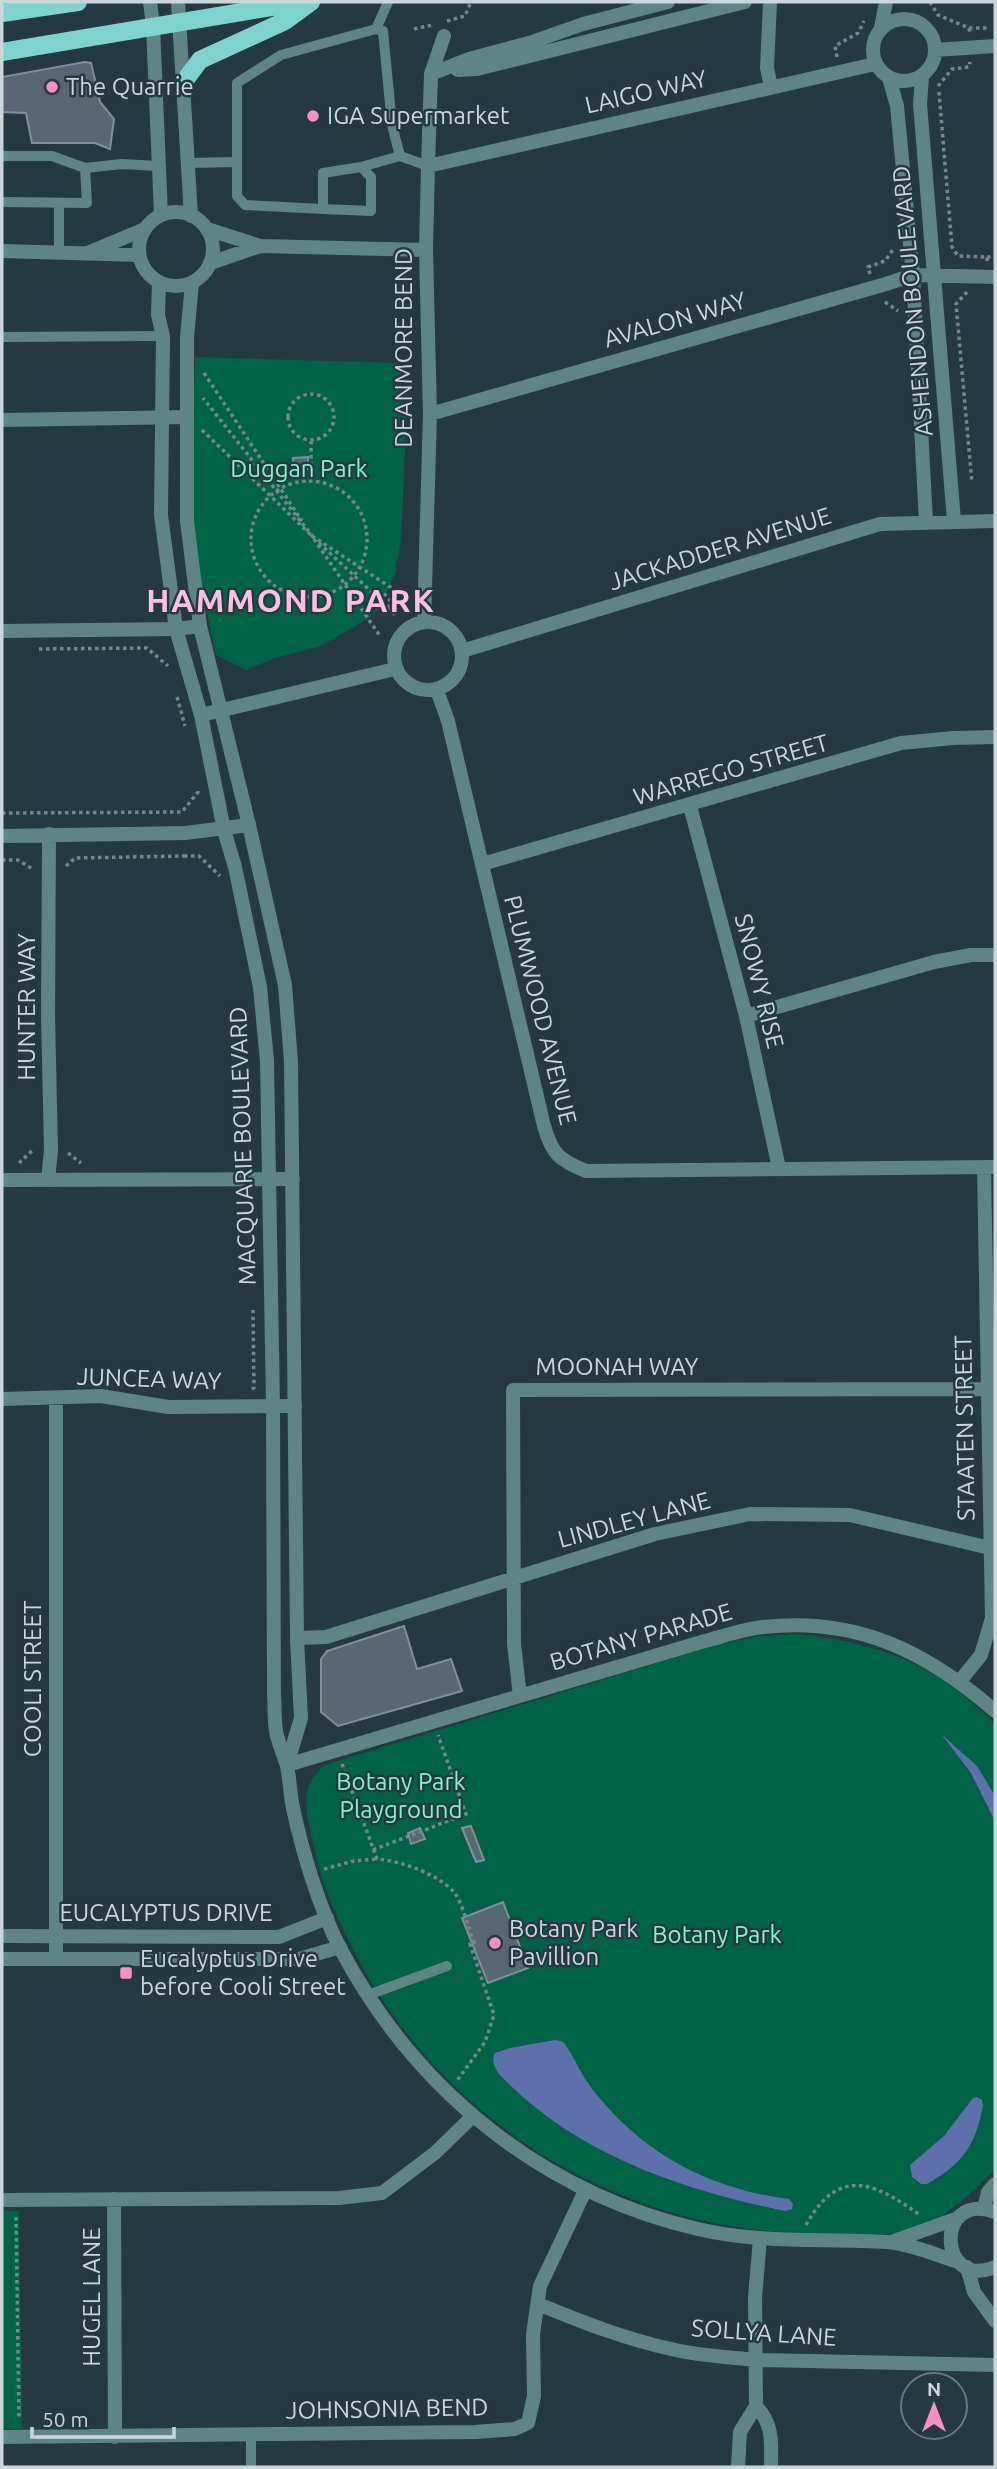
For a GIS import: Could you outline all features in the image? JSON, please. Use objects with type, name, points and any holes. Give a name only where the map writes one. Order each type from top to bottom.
[{"type":"main road","points":[[2,13],[36,2]]},
{"type":"main road","points":[[2,13],[78,2]]},
{"type":"main road","points":[[2,52],[302,2]]},
{"type":"main road","points":[[183,83],[200,60],[285,21],[311,2]]},
{"type":"street","points":[[150,2],[161,215]]},
{"type":"street","points":[[178,2],[191,216]]},
{"type":"street","points":[[431,74],[469,59],[529,43],[583,24],[668,2]]},
{"type":"street","points":[[454,66],[458,70],[477,69],[745,2]]},
{"type":"street","points":[[881,28],[886,2]]},
{"type":"street","points":[[909,2],[910,18]]},
{"type":"street","points":[[766,3],[767,68],[771,87]]},
{"type":"street","points":[[910,18],[931,34],[935,50],[931,66],[922,76],[906,81],[889,78],[875,64],[873,40],[881,28],[894,19],[910,18]]},
{"type":"street","name":"DEANMORE BEND","points":[[424,622],[430,414],[426,250],[431,74],[444,36]]},
{"type":"street","points":[[935,50],[995,46]]},
{"type":"street","name":"LAIGO WAY","points":[[428,166],[875,64]]},
{"type":"street","name":"ASHENDON BOULEVARD","points":[[922,76],[920,94],[933,276],[954,522]]},
{"type":"street","name":"ASHENDON BOULEVARD","points":[[889,78],[898,106],[913,275],[926,522]]},
{"type":"street","points":[[85,253],[145,229],[161,215],[182,213],[191,216],[207,229],[260,246],[426,250]]},
{"type":"street","points":[[145,229],[139,255],[146,271],[159,283],[181,286],[200,278],[210,263],[213,246],[207,229]]},
{"type":"street","points":[[210,263],[260,246]]},
{"type":"street","points":[[2,251],[139,255]]},
{"type":"street","name":"AVALON WAY","points":[[430,414],[913,275],[995,276]]},
{"type":"street","name":"MACQUARIE BOULEVARD","points":[[159,283],[158,316],[163,336],[161,515],[176,629],[201,715],[224,830],[235,867],[260,988],[267,1061],[276,1732],[287,1765],[293,1810],[327,1918],[340,1947],[368,1995],[433,2079],[472,2117],[509,2145],[585,2191],[698,2230],[797,2242],[890,2242],[963,2264],[977,2271],[995,2267]]},
{"type":"street","name":"MACQUARIE BOULEVARD","points":[[192,283],[187,337],[187,521],[200,626],[285,985],[291,1062],[297,1638],[301,1718],[287,1765]]},
{"type":"street","points":[[2,420],[187,417]]},
{"type":"street","name":"JACKADDER AVENUE","points":[[462,651],[880,524],[995,521]]},
{"type":"street","points":[[424,622],[433,622],[449,629],[455,635],[462,651],[457,675],[437,690],[416,689],[407,685],[395,668],[394,648],[398,638],[405,630],[424,622]]},
{"type":"street","points":[[2,631],[176,629],[200,626]]},
{"type":"street","points":[[201,715],[395,668]]},
{"type":"street","name":"PLUMWOOD AVENUE","points":[[437,690],[448,721],[544,1126],[553,1152],[560,1159],[586,1171],[990,1167]]},
{"type":"street","name":"WARREGO STREET","points":[[482,864],[901,743],[995,737]]},
{"type":"street","name":"SNOWY RISE","points":[[690,806],[746,1016],[779,1168]]},
{"type":"street","points":[[2,836],[184,834],[249,825]]},
{"type":"street","name":"HUNTER WAY","points":[[48,1180],[51,1150],[48,1015],[49,834]]},
{"type":"street","points":[[746,1016],[933,962],[971,955],[995,955]]},
{"type":"street","name":"STAATEN STREET","points":[[960,1681],[981,1655],[992,1618],[987,1388],[990,1167]]},
{"type":"street","points":[[2,1180],[293,1179]]},
{"type":"street","name":"MOONAH WAY","points":[[520,1696],[514,1644],[513,1390],[987,1388]]},
{"type":"street","name":"JUNCEA WAY","points":[[2,1399],[101,1396],[168,1407],[295,1406]]},
{"type":"street","name":"COOLI STREET","points":[[56,1399],[56,1959]]},
{"type":"street","name":"LINDLEY LANE","points":[[297,1638],[326,1637],[654,1534],[750,1514],[850,1515],[989,1548]]},
{"type":"street","name":"BOTANY PARADE","points":[[287,1765],[705,1641],[760,1628],[793,1625],[826,1627],[885,1641],[920,1657],[960,1681],[995,1711]]},
{"type":"street","name":"EUCALYPTUS DRIVE","points":[[2,1936],[279,1937],[327,1918]]},
{"type":"street","name":"EUCALYPTUS DRIVE","points":[[2,1959],[299,1959],[340,1947]]},
{"type":"street","points":[[8,2200],[339,2198],[382,2193],[435,2153],[472,2117]]},
{"type":"street","points":[[990,2210],[988,2192],[995,2184]]},
{"type":"street","name":"JOHNSONIA BEND","points":[[2,2437],[475,2432],[515,2429],[527,2423],[534,2396],[533,2334],[540,2286],[585,2191]]},
{"type":"street","name":"HUGEL LANE","points":[[114,2199],[115,2437]]},
{"type":"street","name":"MACQUARIE BOULEVARD","points":[[890,2242],[958,2218],[966,2212],[990,2210]]},
{"type":"street","points":[[958,2218],[953,2225],[950,2245],[963,2264],[974,2292],[995,2321]]},
{"type":"street","points":[[737,2467],[740,2432],[756,2406],[755,2297],[760,2239]]},
{"type":"street","name":"SOLLYA LANE","points":[[538,2305],[624,2337],[662,2347],[757,2360],[995,2365]]},
{"type":"street","points":[[756,2406],[767,2418],[771,2435],[771,2467]]},
{"type":"lane","points":[[376,29],[388,2]]},
{"type":"lane","points":[[361,167],[371,177],[372,211],[244,205],[237,196],[237,83],[281,55],[376,29],[383,31],[391,125],[400,156]]},
{"type":"lane","points":[[2,156],[52,156],[85,168],[122,164],[158,166]]},
{"type":"lane","points":[[323,209],[323,173],[361,167],[400,156],[428,166]]},
{"type":"lane","points":[[187,163],[237,162]]},
{"type":"lane","points":[[2,202],[87,203],[85,168]]},
{"type":"lane","points":[[59,203],[59,252]]},
{"type":"lane","points":[[2,337],[163,336]]},
{"type":"lane","points":[[368,1995],[447,1965]]},
{"type":"lane","points":[[251,2434],[251,2467]]},
{"type":"path","points":[[930,2],[937,15],[969,28],[995,29]]},
{"type":"path","points":[[842,71],[835,46],[858,33],[868,13]]},
{"type":"path","points":[[920,94],[938,87],[952,69],[969,67],[972,49],[969,28]]},
{"type":"path","points":[[987,257],[995,257]]},
{"type":"path","points":[[202,370],[380,636]]},
{"type":"path","points":[[312,394],[327,399],[332,405],[335,421],[327,435],[312,441],[297,436],[288,417],[289,410],[298,398],[312,394]]},
{"type":"path","points":[[202,396],[313,537],[404,596]]},
{"type":"path","points":[[201,428],[354,578],[376,596]]},
{"type":"path","points":[[312,441],[312,481]]},
{"type":"path","points":[[298,481],[335,486],[351,498],[362,513],[368,531],[367,550],[360,568],[346,585],[328,595],[308,598],[288,594],[271,584],[258,569],[251,550],[251,530],[257,511],[270,495],[280,488],[298,481]]},
{"type":"path","points":[[388,607],[381,610],[376,608],[373,600],[383,594],[388,597],[388,607],[396,616]]},
{"type":"path","points":[[27,649],[148,649],[167,663],[171,677]]},
{"type":"path","points":[[175,690],[186,730]]},
{"type":"path","points":[[184,856],[182,811],[198,792],[196,780]]},
{"type":"path","points":[[2,813],[182,811]]},
{"type":"path","points":[[2,860],[18,860],[31,870],[63,868],[75,858],[199,856],[219,874],[222,887]]},
{"type":"path","points":[[11,1163],[21,1163],[34,1150],[64,1150],[78,1163],[92,1163]]},
{"type":"path","points":[[231,1405],[231,1397],[254,1388],[253,1305]]},
{"type":"path","points":[[373,1850],[466,1814],[437,1733]]},
{"type":"path","points":[[341,1762],[377,1859]]},
{"type":"path","points":[[322,1869],[354,1861],[389,1860],[415,1869],[454,1892],[474,1943],[470,1944],[494,2015],[485,2042],[455,2083]]},
{"type":"path","points":[[803,2230],[823,2201],[846,2187],[860,2185],[873,2186],[887,2192],[927,2220]]},
{"type":"path","points":[[8,2200],[19,2418]]},
{"type":"green space","name":"Duggan Park","points":[[195,357],[397,363],[408,386],[401,540],[395,574],[380,608],[371,617],[321,646],[275,658],[246,670],[216,655],[197,565],[193,521]]},
{"type":"green space","name":"Botany Park","points":[[796,1634],[859,1644],[917,1665],[954,1687],[995,1724],[995,2169],[946,2214],[922,2226],[897,2233],[805,2233],[734,2227],[665,2211],[600,2185],[538,2152],[481,2110],[431,2061],[387,2006],[351,1945],[334,1909],[320,1873],[307,1813],[310,1783],[325,1765],[716,1645],[755,1637]]},
{"type":"green space","points":[[2,2211],[19,2211],[22,2429],[2,2429]]},
{"type":"water","points":[[942,1735],[977,1766],[995,1796],[995,1821],[971,1773]]},
{"type":"water","points":[[555,2040],[565,2044],[589,2085],[612,2113],[656,2150],[680,2165],[732,2187],[789,2199],[793,2204],[792,2209],[785,2211],[746,2202],[668,2179],[595,2147],[561,2126],[529,2102],[499,2074],[493,2062],[495,2053]]},
{"type":"water","points":[[973,2098],[982,2100],[983,2106],[980,2120],[965,2153],[939,2177],[927,2184],[921,2184],[912,2177],[910,2165],[944,2136]]},
{"type":"building","points":[[91,63],[100,102],[114,119],[110,149],[95,143],[32,143],[26,113],[2,112],[2,77]]},
{"type":"building","points":[[308,457],[308,469],[294,469],[293,458]]},
{"type":"building","points":[[404,1626],[417,1669],[451,1659],[462,1691],[338,1726],[321,1712],[321,1659],[327,1651]]},
{"type":"building","points":[[471,1826],[484,1860],[476,1862],[462,1828]]},
{"type":"building","points":[[420,1828],[425,1839],[411,1844],[408,1833]]},
{"type":"building","name":"Botany Park Pavillion","points":[[503,1902],[528,1968],[488,1983],[462,1918]]},
{"type":"place","name":"The Quarrie","points":[[52,87]]},
{"type":"place","name":"IGA Supermarket","points":[[313,116]]},
{"type":"place","name":"Botany Park Pavillion","points":[[495,1943]]},
{"type":"place","name":"Eucalyptus Drive before Cooli Street","points":[[126,1973]]},
{"type":"district","name":"HAMMOND PARK","points":[[291,601]]},
{"type":"park label","name":"Botany Park Playground","points":[[401,1796]]}]
